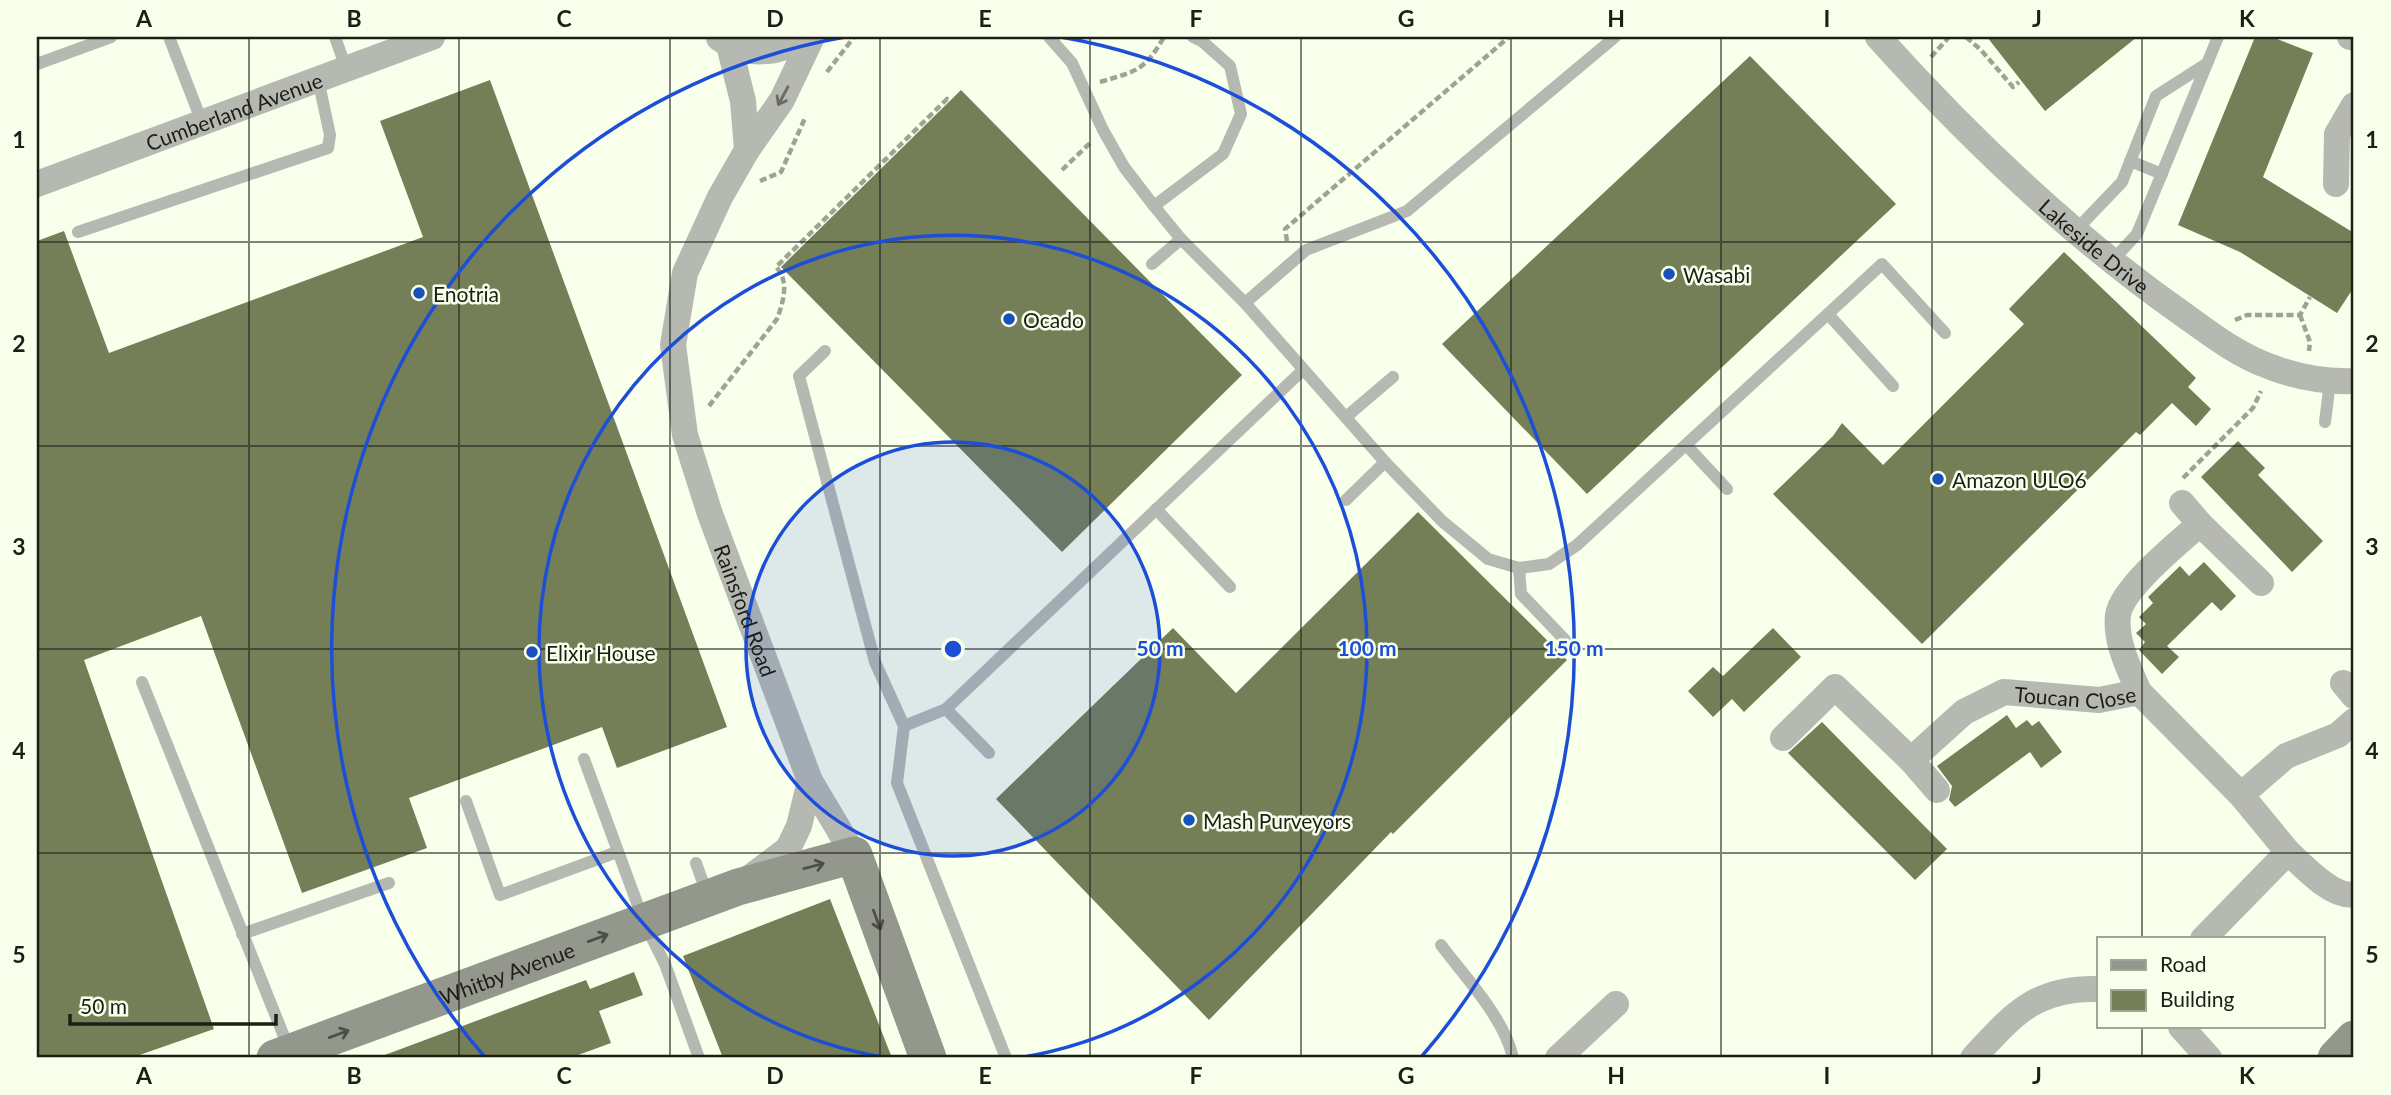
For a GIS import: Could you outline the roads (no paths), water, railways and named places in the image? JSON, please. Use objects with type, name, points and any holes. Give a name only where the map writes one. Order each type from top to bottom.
[{"type":"street","name":"Cumberland Avenue","points":[[37,184],[432,37]]},
{"type":"street","points":[[723,41],[761,52],[789,47],[804,37]]},
{"type":"street","name":"Rainsford Road","points":[[812,37],[782,100],[747,150],[720,197],[685,273],[673,345],[685,435],[710,514],[810,781],[854,855],[928,1058]]},
{"type":"street","name":"Lakeside Drive","points":[[1878,37],[1986,150],[2112,261],[2234,350],[2271,367],[2342,382]]},
{"type":"street","points":[[723,41],[743,100],[747,150]]},
{"type":"street","points":[[2336,184],[2337,134],[2354,105]]},
{"type":"street","points":[[2182,503],[2261,583]]},
{"type":"street","name":"Toucan Close","points":[[1912,760],[1964,712],[2004,692],[2099,700],[2139,692],[2121,649],[2118,613],[2138,580],[2200,524]]},
{"type":"street","points":[[1783,738],[1835,687],[1912,760],[1937,790]]},
{"type":"street","points":[[2139,692],[2241,795],[2288,852],[2323,884],[2348,895],[2354,894]]},
{"type":"street","points":[[2241,795],[2286,756],[2338,735],[2354,721]]},
{"type":"street","name":"Whitby Avenue","points":[[723,892],[788,849],[799,826],[810,781]]},
{"type":"street","points":[[2205,937],[2288,852]]},
{"type":"street","name":"Whitby Avenue","points":[[283,1055],[723,892],[854,855]]},
{"type":"street","points":[[1973,1058],[2020,1011],[2045,995],[2097,989]]},
{"type":"street","points":[[1558,1058],[1616,1004]]},
{"type":"street","points":[[2182,1028],[2209,1058]]},
{"type":"street","points":[[2336,1058],[2354,1039]]},
{"type":"lane","points":[[37,64],[111,37]]},
{"type":"lane","points":[[169,37],[202,122]]},
{"type":"lane","points":[[335,37],[346,68]]},
{"type":"lane","points":[[1049,37],[1072,64],[1124,167],[1181,239],[1245,303],[1385,462],[1442,521],[1488,559],[1519,568],[1549,564],[1577,545],[1882,264],[1945,333]]},
{"type":"lane","points":[[1245,303],[1306,250],[1407,211],[1615,37]]},
{"type":"lane","points":[[2112,261],[2137,233],[2218,37]]},
{"type":"lane","points":[[1154,206],[1223,154],[1241,114],[1230,66],[1201,38]]},
{"type":"lane","points":[[2076,230],[2122,182],[2156,96],[2206,64]]},
{"type":"lane","points":[[78,232],[328,148],[330,135],[318,78]]},
{"type":"lane","points":[[2130,161],[2162,174]]},
{"type":"lane","points":[[1153,264],[1181,239]]},
{"type":"lane","points":[[1828,314],[1893,386]]},
{"type":"lane","points":[[825,351],[799,376],[875,662],[904,726],[897,783],[1006,1058]]},
{"type":"lane","points":[[904,726],[946,709],[1303,370]]},
{"type":"lane","points":[[1346,417],[1393,377]]},
{"type":"lane","points":[[2325,422],[2342,382]]},
{"type":"lane","points":[[1687,446],[1727,489]]},
{"type":"lane","points":[[1346,500],[1385,462]]},
{"type":"lane","points":[[1156,509],[1230,587]]},
{"type":"lane","points":[[1519,568],[1521,594],[1564,640]]},
{"type":"lane","points":[[142,682],[243,934],[283,1055]]},
{"type":"lane","points":[[946,709],[989,753]]},
{"type":"lane","points":[[584,759],[644,922],[665,964],[696,1057]]},
{"type":"lane","points":[[466,801],[500,895],[617,852]]},
{"type":"lane","points":[[696,863],[723,892]]},
{"type":"lane","points":[[243,934],[389,883]]},
{"type":"lane","points":[[1441,945],[1496,1020],[1513,1058]]},
{"type":"place","name":"Wasabi","points":[[1669,274]]},
{"type":"place","name":"Enotria","points":[[419,293]]},
{"type":"place","name":"Ocado","points":[[1009,319]]},
{"type":"place","name":"Amazon ULO6","points":[[1938,479]]},
{"type":"place","name":"Elixir House","points":[[532,652]]},
{"type":"place","name":"Mash Purveyors","points":[[1189,820]]}]
